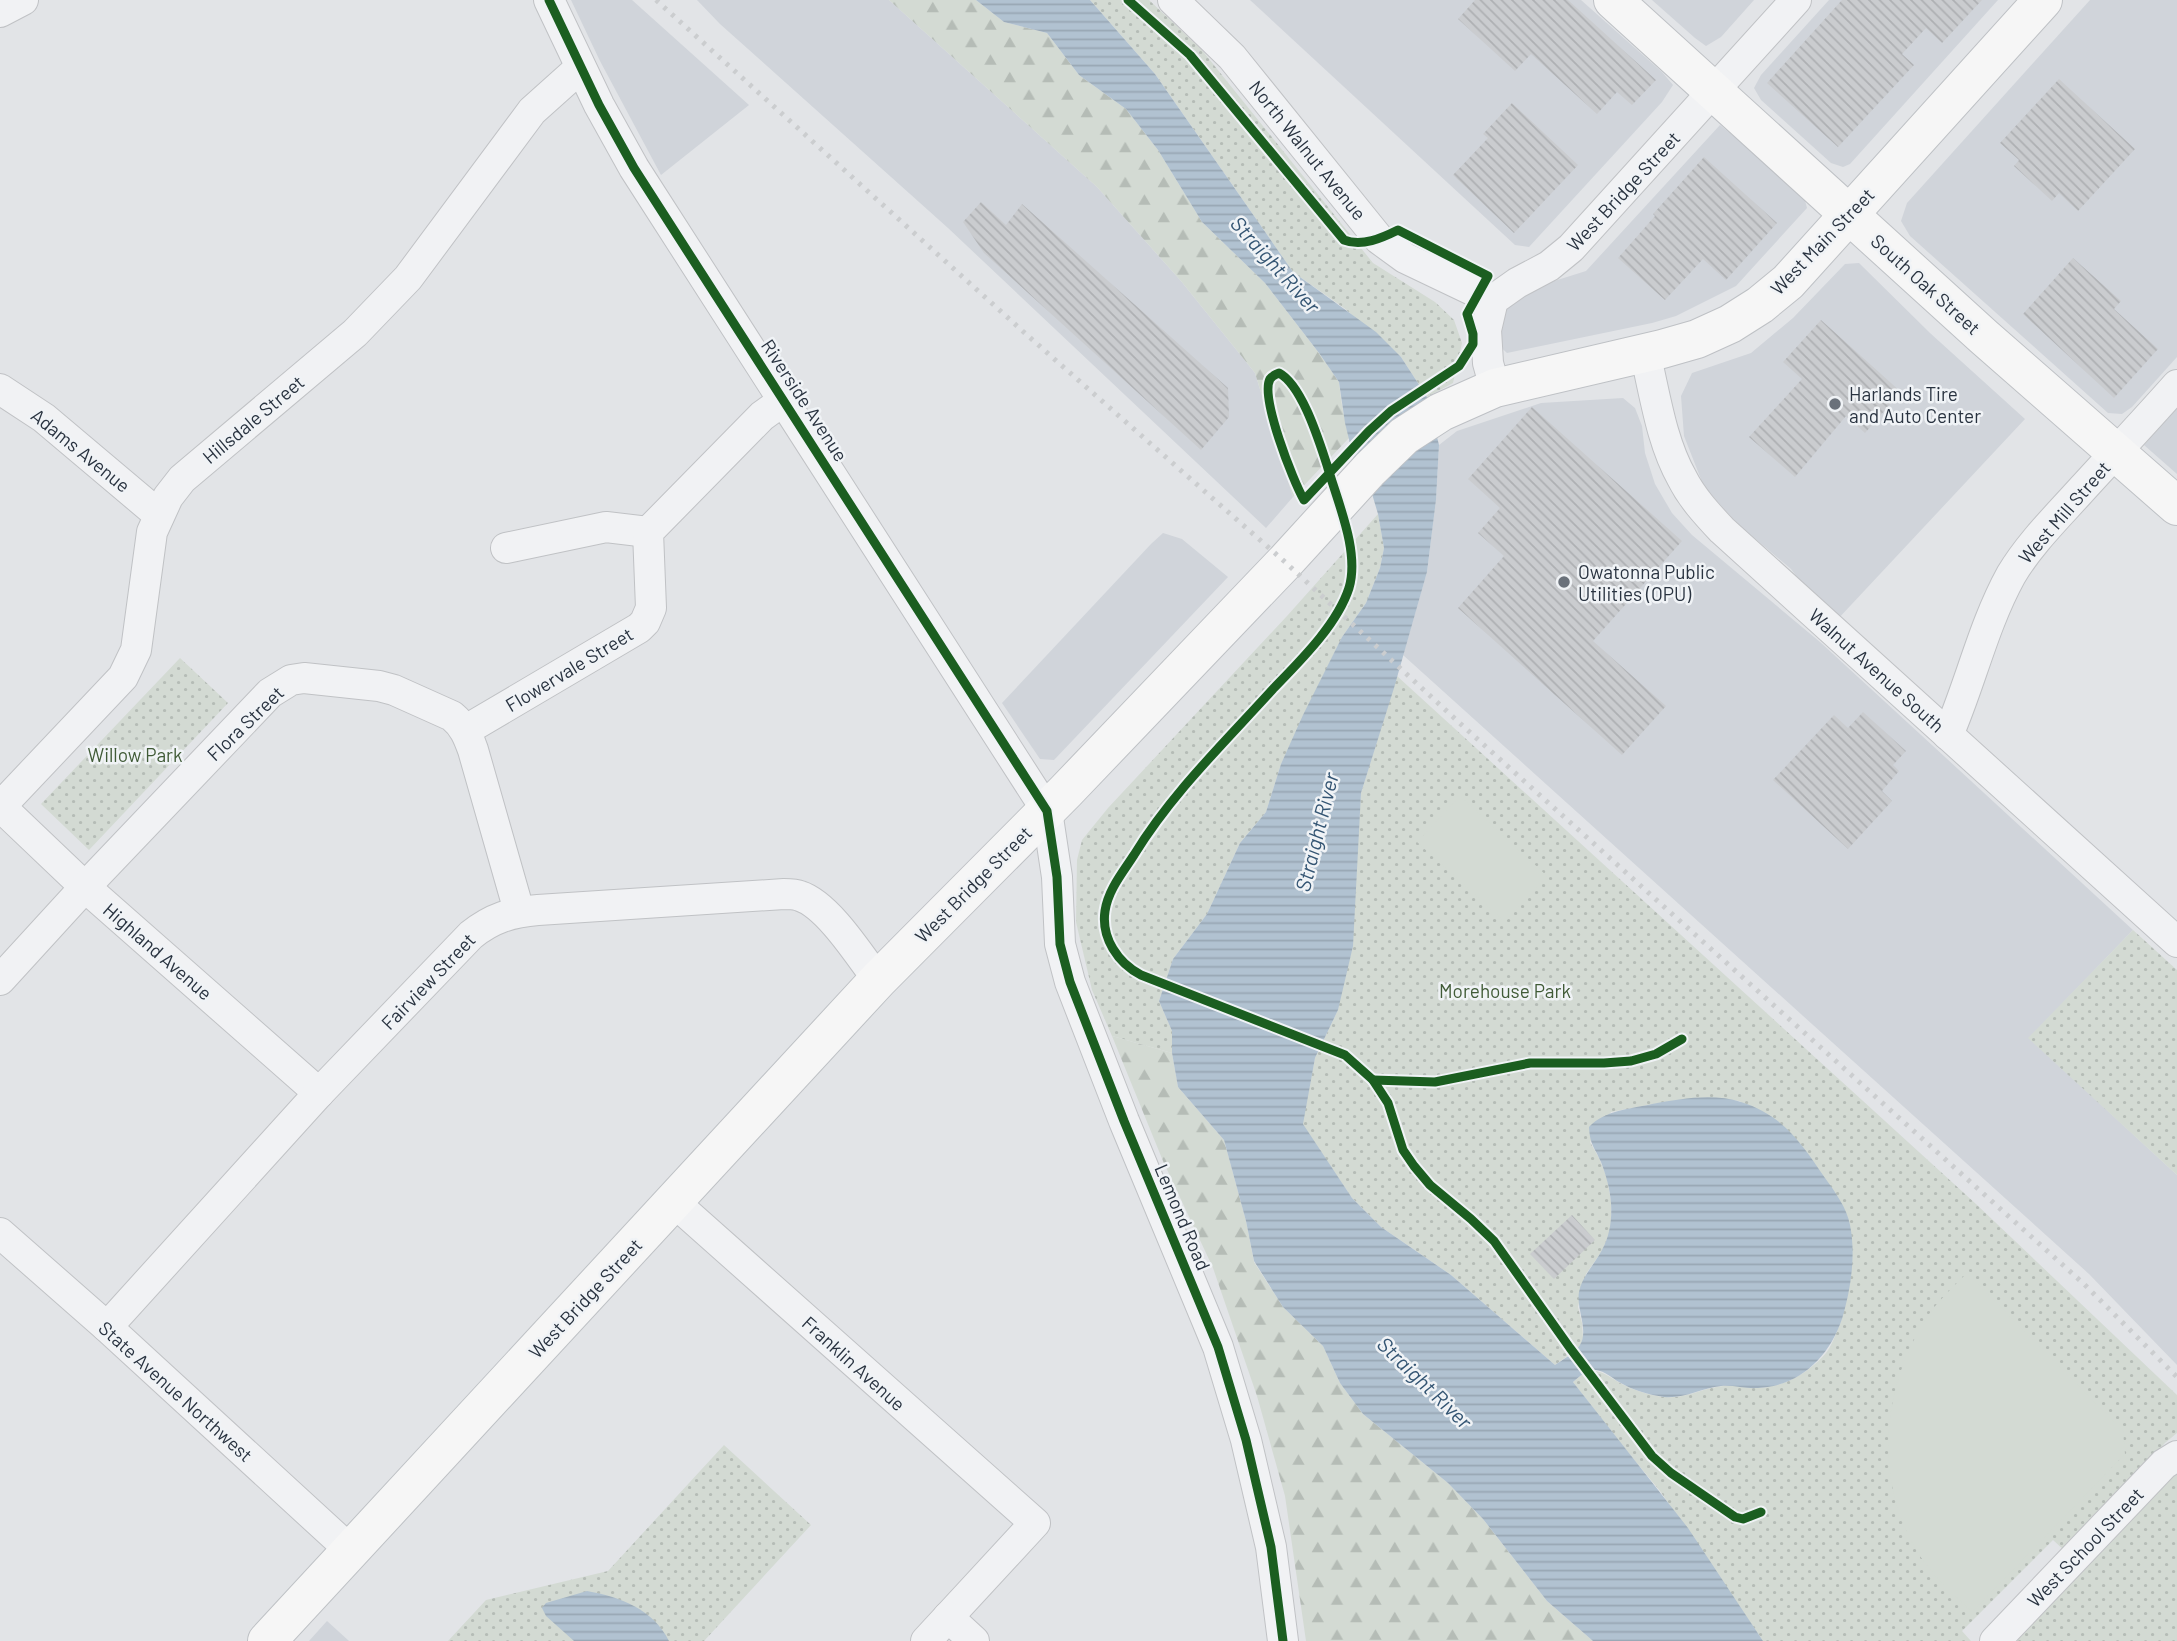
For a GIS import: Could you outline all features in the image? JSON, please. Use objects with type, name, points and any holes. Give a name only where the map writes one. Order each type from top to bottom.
[{"type":"main road","name":"South Oak Street","points":[[1613,0],[1984,337],[2177,506]]},
{"type":"main road","name":"West Main Street","points":[[1495,388],[1697,339],[1730,324],[1760,305],[1787,282],[1850,215],[2043,0]]},
{"type":"main road","name":"West Bridge Street","points":[[267,1641],[878,980],[1047,811],[1370,469],[1404,436],[1441,412],[1495,388]]},
{"type":"street","points":[[0,12],[23,0]]},
{"type":"street","name":"Riverside Avenue","points":[[549,0],[580,68],[634,168],[1047,811]]},
{"type":"street","name":"North Walnut Avenue","points":[[1172,0],[1233,57],[1379,239],[1405,258],[1493,300]]},
{"type":"street","name":"West Bridge Street","points":[[1493,300],[1549,266],[1571,248],[1796,0]]},
{"type":"street","name":"Hillsdale Street","points":[[0,806],[123,677],[131,665],[136,650],[152,532],[168,497],[182,479],[381,308],[408,278],[532,111],[580,68]]},
{"type":"street","points":[[1493,300],[1486,330],[1488,363],[1495,388]]},
{"type":"street","name":"Walnut Avenue South","points":[[1645,353],[1668,447],[1681,477],[1699,505],[1721,530],[2177,942]]},
{"type":"street","name":"West Mill Street","points":[[1948,735],[1993,610],[2012,573],[2046,528],[2177,385]]},
{"type":"street","name":"Adams Avenue","points":[[0,389],[44,418],[159,515]]},
{"type":"street","points":[[506,548],[606,527],[648,531],[762,416],[784,400]]},
{"type":"street","name":"Flowervale Street","points":[[466,730],[645,622],[651,608],[648,531]]},
{"type":"street","name":"Flora Street","points":[[0,980],[270,693],[291,680],[304,678],[394,690],[452,716],[466,730]]},
{"type":"street","points":[[466,730],[519,911]]},
{"type":"street","name":"Highland Avenue","points":[[0,806],[85,887],[319,1093]]},
{"type":"street","name":"Lemond Road","points":[[1047,811],[1057,877],[1060,944],[1070,982],[1124,1121],[1218,1347],[1246,1440],[1271,1547],[1283,1641]]},
{"type":"street","name":"Fairview Street","points":[[107,1327],[319,1093],[471,935],[499,917],[519,911],[799,895],[826,913],[878,980]]},
{"type":"street","name":"Franklin Avenue","points":[[674,1202],[1035,1523],[948,1618]]},
{"type":"street","name":"State Avenue Northwest","points":[[0,1233],[107,1327],[350,1550]]},
{"type":"street","name":"West School Street","points":[[1995,1641],[2164,1464],[2177,1456]]},
{"type":"street","points":[[926,1641],[948,1618],[974,1641]]},
{"type":"shaded area","points":[[571,0],[632,0],[749,105],[661,175],[600,61]]},
{"type":"shaded area","points":[[697,0],[889,0],[1097,187],[1181,281],[1255,373],[1293,497],[1266,528],[948,228],[720,24]]},
{"type":"shaded area","points":[[1250,0],[1581,0],[1673,85],[1662,102],[1529,247],[1515,245]]},
{"type":"shaded area","points":[[1652,0],[1754,0],[1721,37],[1706,46]]},
{"type":"shaded area","points":[[1829,0],[1998,0],[1850,164],[1843,167],[1831,163],[1761,100],[1754,88],[1761,75]]},
{"type":"shaded area","points":[[2090,0],[2177,0],[2177,357],[2132,407],[2122,414],[2108,413],[1910,236],[1901,221],[1907,203]]},
{"type":"shaded area","points":[[1720,125],[1803,193],[1807,208],[1736,286],[1676,316],[1652,323],[1507,353],[1493,340],[1499,309],[1519,292],[1586,271]]},
{"type":"shaded area","points":[[1859,263],[1930,333],[2025,419],[1837,620],[1806,589],[1791,569],[1740,526],[1704,487],[1684,436],[1681,396],[1692,373],[1751,353],[1793,318],[1845,264]]},
{"type":"shaded area","points":[[1623,398],[1635,408],[1642,426],[1645,453],[1655,484],[1672,513],[1692,535],[1820,642],[2133,930],[2029,1038],[2177,1175],[2177,1365],[2089,1274],[1403,655],[1427,572],[1436,500],[1439,445],[1457,431],[1541,403]]},
{"type":"shaded area","points":[[2177,408],[2177,474],[2144,445]]},
{"type":"shaded area","points":[[1163,533],[1182,539],[1228,577],[1054,760],[1040,759],[1002,703]]},
{"type":"shaded area","points":[[327,1621],[349,1641],[309,1641]]},
{"type":"green space","points":[[889,0],[976,0],[1004,22],[1047,33],[1079,75],[1126,109],[1158,150],[1202,222],[1265,283],[1339,382],[1349,438],[1293,497],[1255,373],[1181,281],[1097,187]]},
{"type":"green space","points":[[1090,0],[1149,0],[1201,49],[1373,263],[1435,302],[1454,320],[1462,343],[1453,383],[1427,397],[1401,357],[1344,308],[1293,272],[1155,74]]},
{"type":"green space","points":[[1378,514],[1384,548],[1380,568],[1366,603],[1342,637],[1281,764],[1266,812],[1240,843],[1207,914],[1173,959],[1159,1001],[1172,1031],[1172,1053],[1112,1036],[1092,990],[1076,922],[1077,860],[1082,840],[1108,808]]},
{"type":"green space","name":"Willow Park","points":[[180,658],[228,703],[89,850],[41,804]]},
{"type":"green space","name":"Morehouse Park","points":[[1397,676],[1976,1204],[2177,1395],[2177,1433],[2066,1552],[2053,1540],[1962,1631],[1971,1641],[1763,1641],[1660,1491],[1573,1382],[1586,1373],[1596,1371],[1636,1390],[1666,1397],[1724,1386],[1766,1387],[1803,1373],[1819,1360],[1833,1341],[1842,1319],[1740,1101],[1690,1099],[1611,1112],[1590,1142],[1607,1178],[1611,1201],[1611,1229],[1602,1251],[1586,1274],[1578,1307],[1583,1338],[1580,1347],[1555,1365],[1451,1275],[1381,1227],[1352,1198],[1302,1124],[1315,1058],[1338,1010],[1361,793]]},
{"type":"green space","points":[[1460,796],[1547,876],[1505,922],[1417,842]]},
{"type":"green space","points":[[2133,930],[2177,970],[2177,1175],[2028,1038]]},
{"type":"green space","points":[[1112,1036],[1172,1053],[1178,1087],[1224,1140],[1254,1262],[1283,1307],[1323,1346],[1340,1383],[1363,1414],[1448,1483],[1483,1519],[1547,1601],[1593,1641],[1306,1641],[1285,1496],[1257,1396],[1213,1268],[1163,1161]]},
{"type":"green space","points":[[1967,1273],[2123,1431],[2125,1454],[1972,1612],[1944,1585],[1920,1556],[1905,1528],[1889,1467],[1892,1405],[1900,1374],[1927,1317]]},
{"type":"green space","points":[[724,1445],[811,1525],[704,1641],[448,1641],[486,1600],[608,1571]]},
{"type":"green space","points":[[2177,1472],[2177,1641],[2014,1641]]},
{"type":"water","name":"Straight River","points":[[976,0],[1090,0],[1155,74],[1293,272],[1376,332],[1401,357],[1427,397],[1439,445],[1436,500],[1427,572],[1361,793],[1353,946],[1338,1010],[1315,1058],[1303,1124],[1352,1198],[1381,1227],[1451,1275],[1555,1365],[1580,1345],[1583,1326],[1579,1292],[1605,1244],[1610,1227],[1609,1187],[1591,1142],[1589,1127],[1602,1117],[1627,1109],[1685,1099],[1708,1097],[1741,1102],[1769,1115],[1790,1132],[1843,1206],[1850,1225],[1853,1248],[1852,1272],[1845,1308],[1829,1346],[1811,1367],[1800,1375],[1773,1386],[1721,1386],[1671,1397],[1635,1390],[1596,1370],[1587,1372],[1573,1382],[1688,1528],[1763,1641],[1593,1641],[1547,1601],[1483,1519],[1448,1483],[1363,1414],[1340,1383],[1323,1346],[1283,1307],[1254,1261],[1224,1140],[1178,1087],[1172,1053],[1172,1031],[1159,1001],[1173,959],[1207,914],[1240,843],[1266,812],[1281,764],[1303,715],[1342,637],[1366,603],[1380,568],[1384,548],[1378,514],[1367,477],[1355,464],[1339,382],[1265,283],[1202,222],[1158,150],[1126,109],[1079,75],[1047,33],[1004,22]]},
{"type":"water","points":[[587,1591],[634,1606],[654,1621],[669,1641],[574,1641],[546,1616],[542,1608],[546,1603]]},
{"type":"building","points":[[1475,0],[1568,0],[1656,80],[1632,105],[1617,92],[1597,114],[1531,54],[1515,71],[1458,19]]},
{"type":"building","points":[[1842,0],[1982,0],[1942,43],[1926,28],[1902,54],[1914,65],[1838,147],[1767,83]]},
{"type":"building","points":[[2059,79],[2135,149],[2078,211],[2059,193],[2052,201],[2014,166],[2019,160],[2000,143]]},
{"type":"building","points":[[1512,103],[1578,165],[1514,233],[1453,175],[1488,138],[1483,134]]},
{"type":"building","points":[[1704,157],[1777,223],[1726,280],[1703,259],[1665,300],[1618,258]]},
{"type":"building","points":[[981,202],[1006,225],[1022,204],[1228,388],[1229,417],[1201,450],[984,253],[963,222]]},
{"type":"building","points":[[2073,258],[2121,301],[2114,309],[2158,349],[2114,398],[2023,314]]},
{"type":"building","name":"Harlands Tire and Auto Center","points":[[1821,320],[1901,392],[1865,433],[1846,416],[1795,477],[1749,437],[1802,379],[1783,362]]},
{"type":"building","name":"Owatonna Public Utilities (OPU)","points":[[1532,407],[1682,541],[1593,641],[1666,706],[1622,755],[1458,608],[1504,556],[1478,533],[1500,508],[1468,479]]},
{"type":"building","points":[[1863,712],[1906,751],[1893,765],[1899,771],[1882,791],[1892,801],[1848,849],[1773,780],[1834,715],[1848,728]]},
{"type":"building","points":[[1572,1215],[1595,1240],[1554,1279],[1530,1254]]},
{"type":"railway","points":[[656,0],[1027,335],[1285,562],[1464,727],[2084,1284],[2177,1377]]},
{"type":"cycle path","points":[[549,0],[599,105],[634,168],[1047,811],[1057,877],[1060,944],[1070,982],[1124,1121],[1218,1347],[1246,1440],[1271,1547],[1283,1641]]},
{"type":"cycle path","points":[[1128,0],[1190,55],[1344,240],[1365,242],[1398,230],[1488,276],[1467,314],[1473,344],[1459,366],[1391,411],[1369,431],[1304,500],[1273,420],[1268,389],[1270,379],[1279,373],[1295,389],[1324,455],[1327,465],[1331,479],[1341,510],[1350,542],[1352,574],[1349,588],[1336,615],[1317,642],[1200,769],[1149,832],[1109,896],[1104,921],[1109,940],[1118,957],[1141,975],[1345,1055],[1373,1080],[1388,1103],[1403,1150],[1414,1166],[1430,1185],[1494,1241],[1570,1348],[1652,1456],[1671,1473],[1735,1517],[1743,1519],[1761,1512]]},
{"type":"cycle path","points":[[1373,1080],[1435,1082],[1530,1063],[1631,1061],[1656,1054],[1682,1039]]},
{"type":"place","name":"Harlands Tire and Auto Center","points":[[1835,404]]},
{"type":"place","name":"Owatonna Public Utilities (OPU)","points":[[1564,582]]}]
